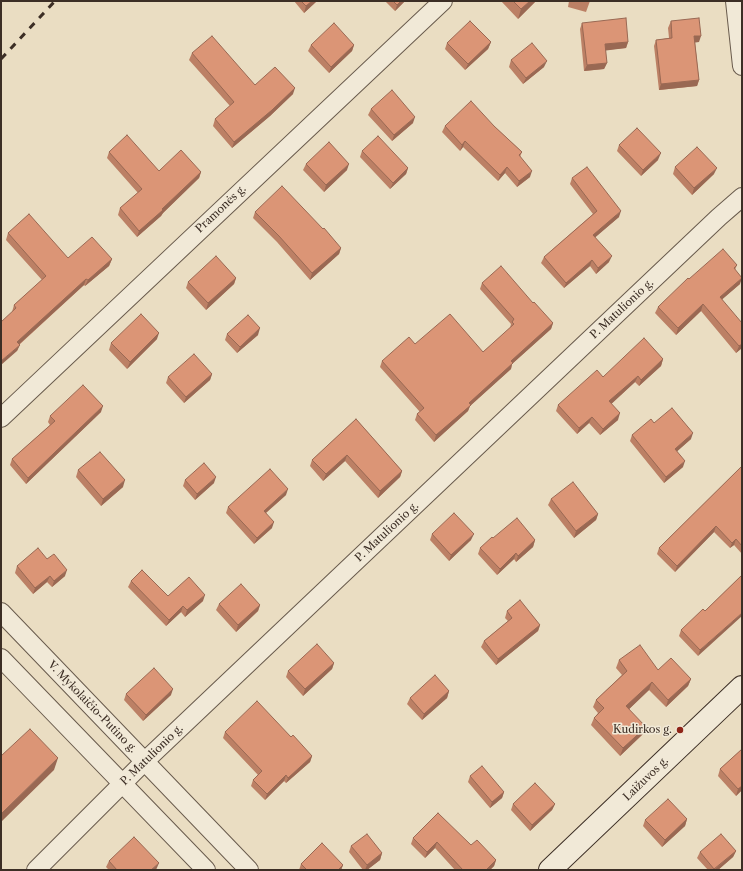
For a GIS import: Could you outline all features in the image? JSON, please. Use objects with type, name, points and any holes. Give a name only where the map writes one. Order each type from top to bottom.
[{"type":"main road","name":"Laižuvos g.","points":[[550,870],[742,687]]},
{"type":"street","name":"Pramonės g.","points":[[1,418],[443,1]]},
{"type":"street","points":[[735,1],[742,66]]},
{"type":"street","name":"P. Matulionio g.","points":[[36,870],[144,762],[719,217],[742,197]]},
{"type":"street","name":"V. Mykolaičio-Putino g.","points":[[1,612],[249,870]]},
{"type":"street","points":[[1,658],[206,870]]},
{"type":"building","points":[[301,1],[312,1],[306,6]]},
{"type":"building","points":[[393,1],[401,1],[397,5]]},
{"type":"building","points":[[513,1],[530,1],[521,9]]},
{"type":"building","points":[[626,18],[628,42],[605,44],[607,63],[587,65],[582,23]]},
{"type":"building","points":[[699,18],[701,36],[694,36],[699,80],[661,84],[656,40],[672,38],[671,21]]},
{"type":"building","points":[[470,21],[491,42],[468,64],[447,43]]},
{"type":"building","points":[[334,23],[354,45],[331,67],[311,45]]},
{"type":"building","points":[[212,36],[255,85],[275,67],[295,88],[272,110],[234,142],[215,119],[234,102],[192,53]]},
{"type":"building","points":[[532,43],[547,61],[526,78],[511,60]]},
{"type":"building","points":[[392,90],[415,117],[394,135],[371,109]]},
{"type":"building","points":[[471,101],[494,126],[522,152],[519,155],[532,171],[519,181],[507,167],[500,175],[465,141],[462,145],[445,126]]},
{"type":"building","points":[[637,128],[661,153],[643,170],[619,145]]},
{"type":"building","points":[[127,135],[159,171],[181,150],[201,172],[162,209],[163,210],[139,231],[120,208],[142,189],[109,152]]},
{"type":"building","points":[[378,136],[408,168],[393,183],[362,151]]},
{"type":"building","points":[[329,142],[349,164],[326,185],[306,164]]},
{"type":"building","points":[[697,147],[717,168],[694,188],[675,167]]},
{"type":"building","points":[[587,167],[621,211],[593,235],[612,256],[598,268],[592,260],[566,283],[544,257],[597,211],[572,178]]},
{"type":"building","points":[[282,186],[323,229],[324,228],[341,248],[312,273],[255,212]]},
{"type":"building","points":[[29,214],[68,258],[92,237],[112,259],[88,280],[86,279],[17,342],[20,345],[1,361],[1,322],[16,308],[14,305],[46,276],[8,233]]},
{"type":"building","points":[[723,249],[737,265],[734,268],[742,278],[720,297],[742,323],[742,344],[739,346],[703,304],[678,328],[658,307],[688,278],[689,279]]},
{"type":"building","points":[[216,256],[236,278],[208,303],[188,282]]},
{"type":"building","points":[[501,266],[533,303],[534,302],[553,323],[511,361],[513,363],[469,403],[471,405],[436,435],[417,414],[424,408],[382,361],[409,337],[415,344],[450,314],[483,352],[514,324],[512,322],[514,319],[482,283]]},
{"type":"building","points":[[141,314],[159,333],[130,362],[111,343]]},
{"type":"building","points":[[248,315],[260,328],[240,347],[227,334]]},
{"type":"building","points":[[644,338],[663,359],[641,380],[638,376],[609,401],[620,413],[603,429],[592,417],[579,428],[558,405],[597,370],[603,377]]},
{"type":"building","points":[[194,354],[212,374],[186,397],[168,377]]},
{"type":"building","points":[[83,385],[103,406],[28,478],[12,459],[55,421],[50,416]]},
{"type":"building","points":[[672,408],[693,433],[675,449],[685,461],[666,477],[632,435],[651,419],[654,423]]},
{"type":"building","points":[[356,419],[402,471],[380,491],[347,455],[326,474],[312,460]]},
{"type":"building","points":[[100,452],[125,480],[103,499],[78,470]]},
{"type":"building","points":[[204,463],[216,477],[197,494],[185,480]]},
{"type":"building","points":[[742,466],[742,546],[736,539],[732,543],[716,526],[677,566],[659,548]]},
{"type":"building","points":[[270,469],[288,489],[264,511],[274,522],[257,538],[228,507]]},
{"type":"building","points":[[573,482],[598,514],[576,531],[551,499]]},
{"type":"building","points":[[454,513],[474,534],[451,555],[432,534]]},
{"type":"building","points":[[517,518],[535,540],[518,556],[516,553],[500,569],[480,548]]},
{"type":"building","points":[[38,548],[47,559],[54,554],[67,570],[54,581],[50,576],[35,588],[17,566]]},
{"type":"building","points":[[142,570],[168,596],[189,577],[205,595],[187,610],[183,606],[169,620],[131,581]]},
{"type":"building","points":[[742,575],[742,613],[700,650],[681,630],[703,609],[705,611]]},
{"type":"building","points":[[241,584],[260,605],[238,625],[219,604]]},
{"type":"building","points":[[520,600],[540,625],[498,659],[484,641],[512,618],[507,611]]},
{"type":"building","points":[[317,644],[334,663],[305,689],[288,671]]},
{"type":"building","points":[[640,645],[658,670],[671,658],[691,679],[668,700],[652,682],[626,706],[646,727],[623,748],[594,718],[604,708],[596,700],[627,671],[619,660]]},
{"type":"building","points":[[154,668],[173,689],[146,715],[126,694]]},
{"type":"building","points":[[435,675],[449,691],[424,714],[410,698]]},
{"type":"building","points":[[257,701],[291,737],[293,735],[312,756],[288,778],[286,775],[267,794],[253,780],[262,771],[225,732]]},
{"type":"building","points":[[30,729],[58,758],[1,814],[1,756]]},
{"type":"building","points":[[742,749],[742,786],[738,789],[720,769]]},
{"type":"building","points":[[482,766],[504,792],[492,802],[470,776]]},
{"type":"building","points":[[535,783],[555,804],[532,825],[513,804]]},
{"type":"building","points":[[668,799],[687,819],[665,840],[645,820]]},
{"type":"building","points":[[438,813],[471,845],[477,840],[496,860],[486,870],[463,870],[437,842],[427,852],[413,838]]},
{"type":"building","points":[[367,834],[382,853],[367,865],[351,846]]},
{"type":"building","points":[[721,834],[736,851],[714,869],[700,852]]},
{"type":"building","points":[[134,837],[159,863],[151,870],[117,870],[109,861]]},
{"type":"building","points":[[322,843],[343,865],[338,870],[307,870],[301,864]]},
{"type":"railway","points":[[1,59],[55,1]]},
{"type":"place","name":"Kudirkos g.","points":[[680,730]]}]
